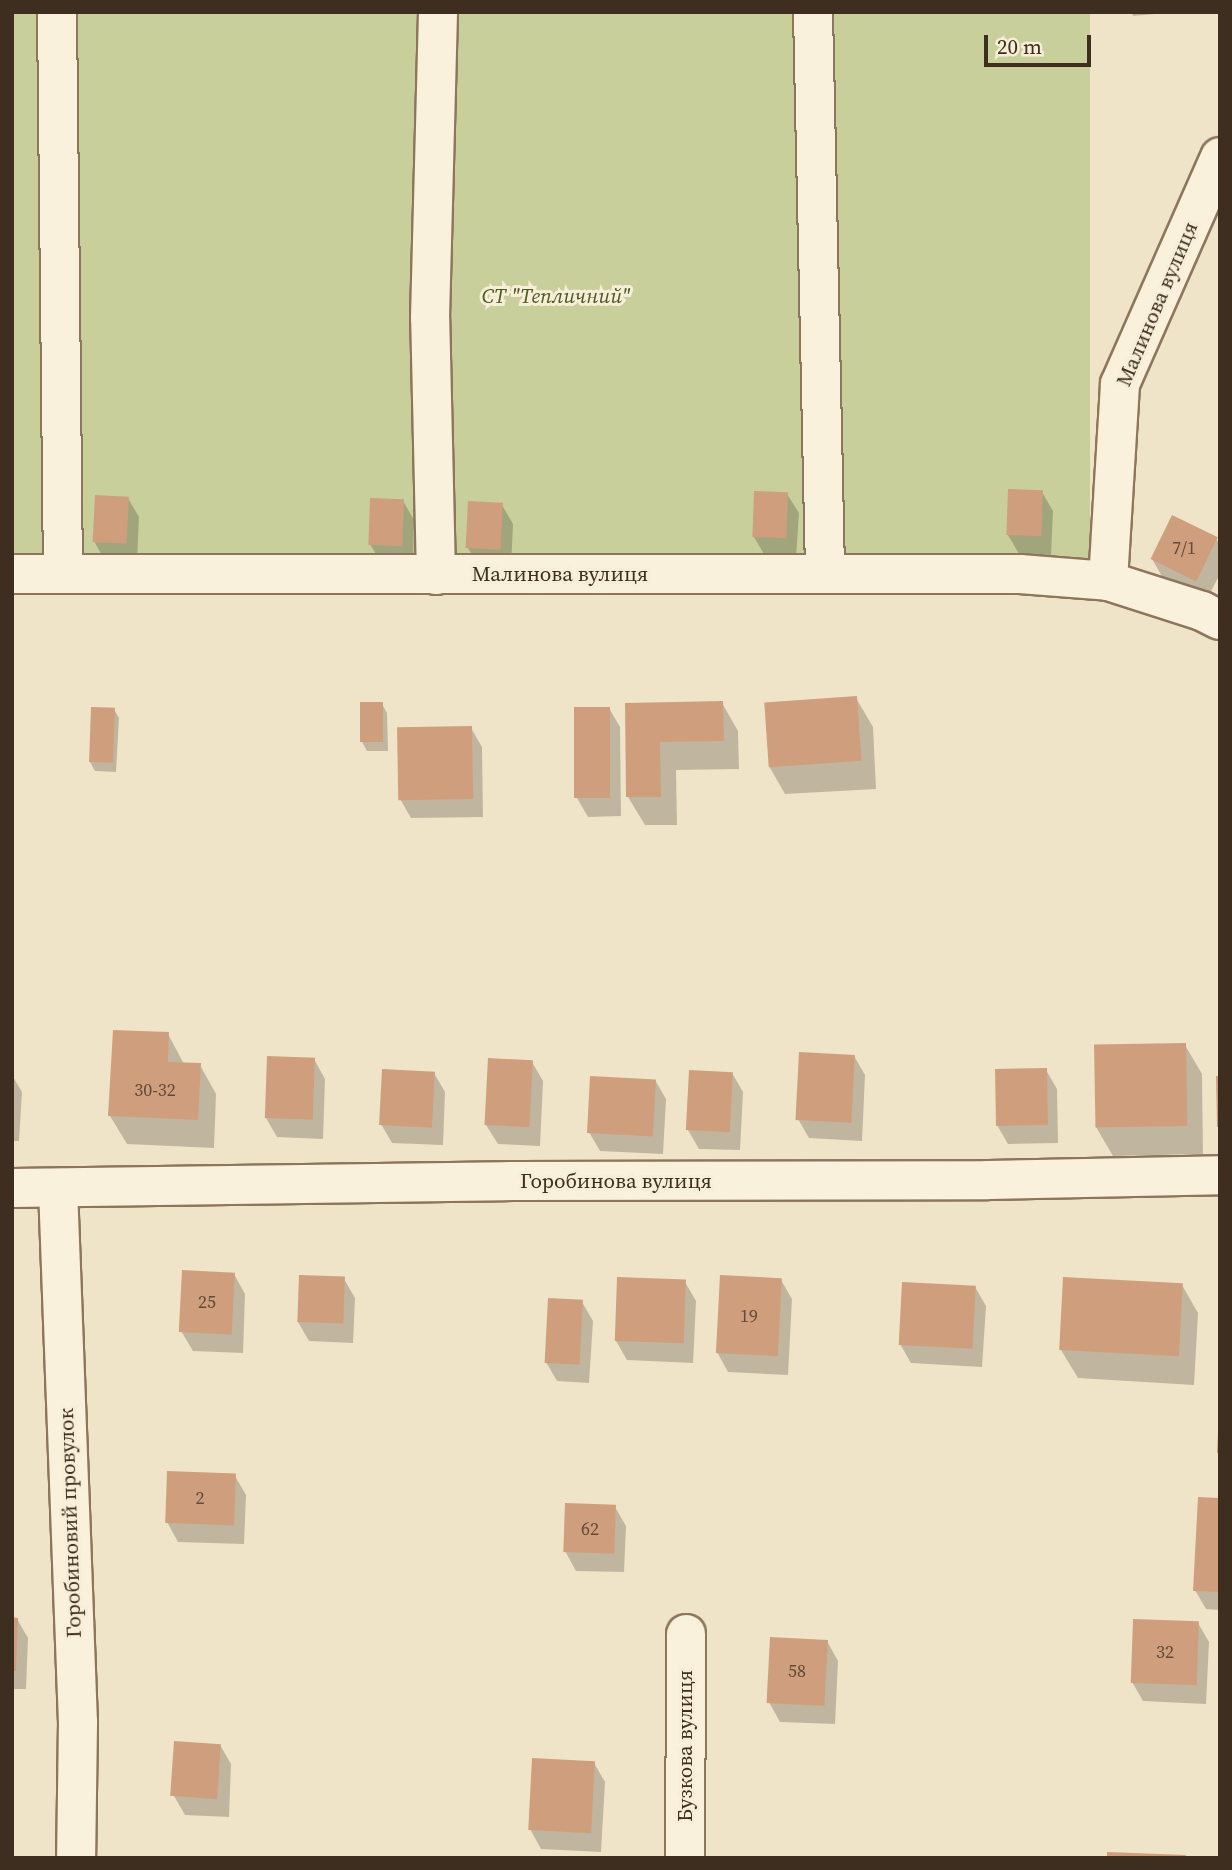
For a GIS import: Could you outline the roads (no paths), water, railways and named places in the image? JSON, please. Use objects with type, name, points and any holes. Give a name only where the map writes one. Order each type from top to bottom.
[{"type":"street","points":[[57,12],[63,574]]},
{"type":"street","points":[[436,575],[430,318],[439,12]]},
{"type":"street","points":[[813,12],[825,573]]},
{"type":"street","name":"Малинова вулиця","points":[[1108,581],[1120,384],[1220,157]]},
{"type":"street","name":"Малинова вулиця","points":[[12,573],[1020,573],[1108,581],[1202,611],[1220,620]]},
{"type":"street","name":"Горобинова вулиця","points":[[12,1188],[513,1181],[988,1180],[1220,1175]]},
{"type":"street","name":"Горобиновий провулок","points":[[58,1188],[78,1722],[76,1858]]},
{"type":"street","name":"Бузкова вулиця","points":[[685,1858],[686,1634]]},
{"type":"park label","name":"СТ \"Тепличний\"","points":[[556,296]]}]
